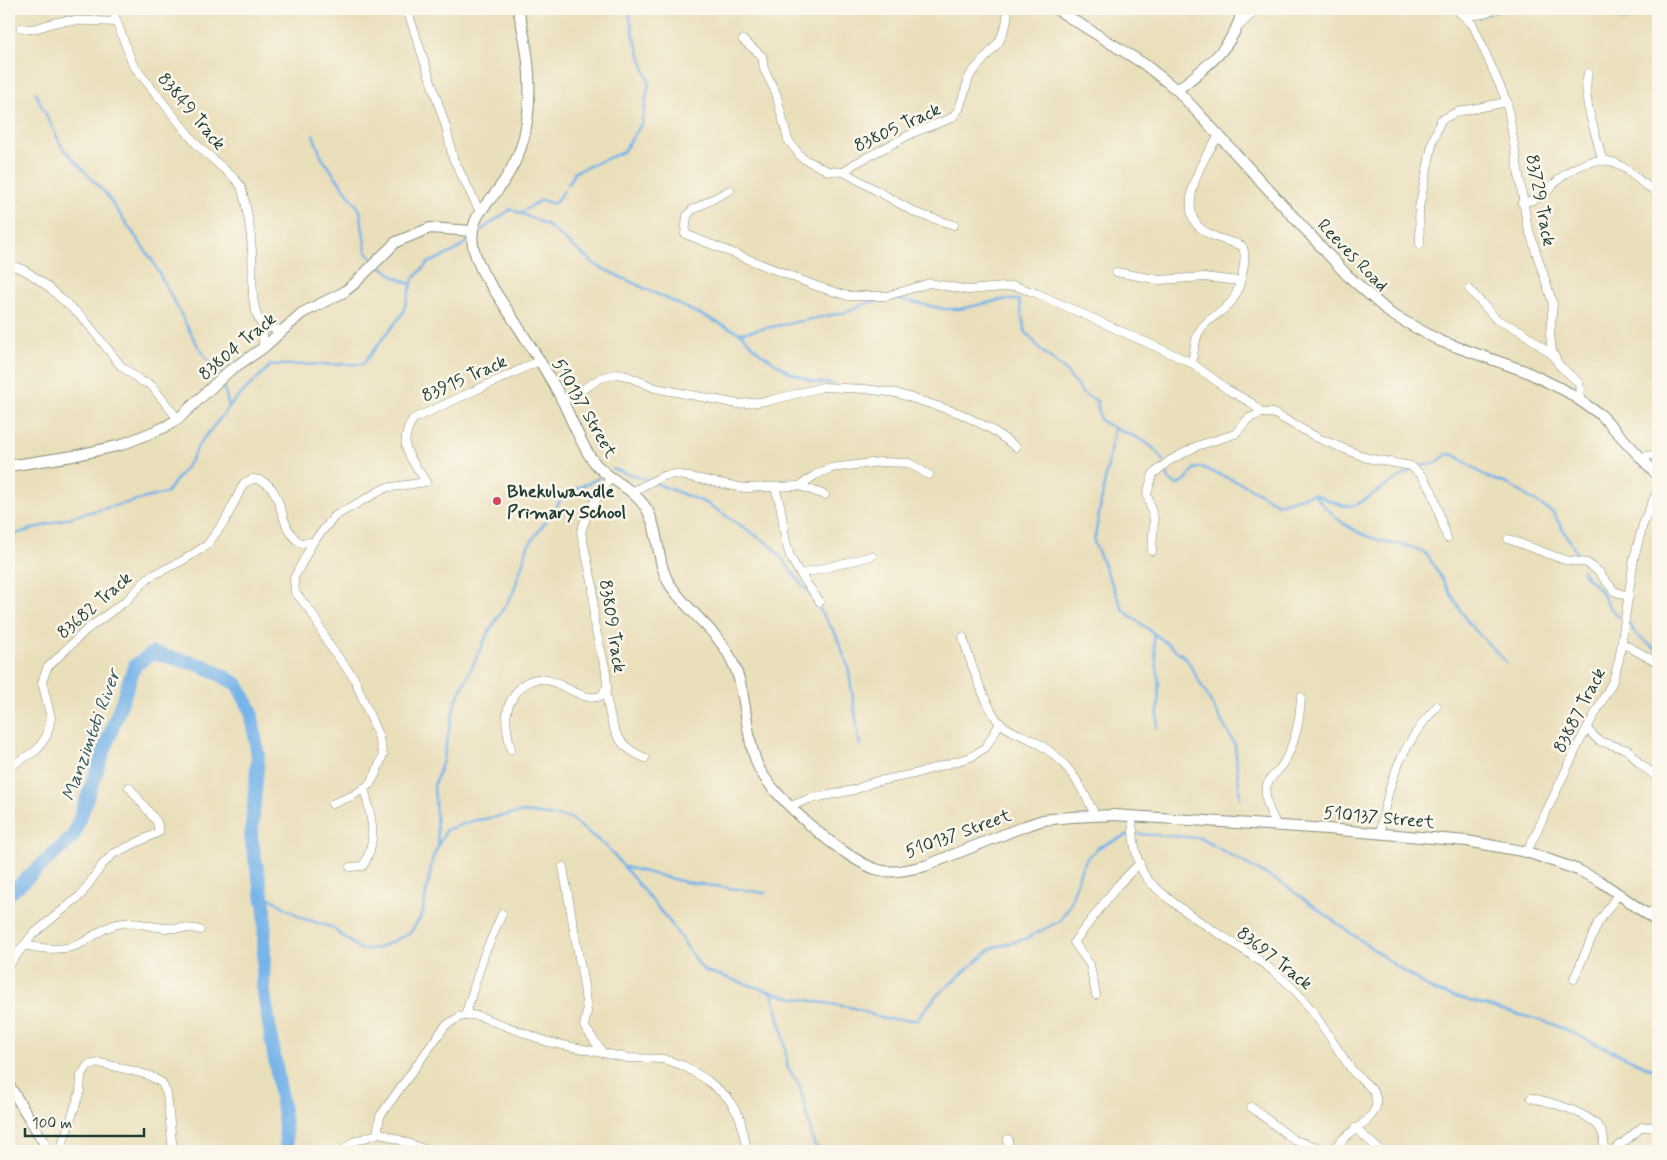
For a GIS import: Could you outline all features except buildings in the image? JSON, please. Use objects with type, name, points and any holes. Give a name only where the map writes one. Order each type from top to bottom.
[{"type":"street","name":"83849 Track","points":[[112,9],[133,65],[197,145],[241,186],[252,250],[253,297],[258,319],[263,327]]},
{"type":"street","points":[[407,9],[446,127],[453,158],[480,212]]},
{"type":"street","points":[[472,231],[480,212],[512,169],[524,137],[530,78],[528,53],[519,9]]},
{"type":"street","name":"83805 Track","points":[[847,169],[915,132],[952,118],[959,109],[970,75],[999,42],[1005,30],[1008,9]]},
{"type":"street","points":[[1238,27],[1242,9]]},
{"type":"street","points":[[1177,90],[1217,56],[1238,27],[1257,9]]},
{"type":"street","name":"83729 Track","points":[[1456,9],[1466,16],[1473,25],[1507,102],[1522,202],[1529,232],[1553,304],[1550,334],[1554,356]]},
{"type":"street","points":[[1466,16],[1483,14],[1498,9]]},
{"type":"street","points":[[1542,9],[1556,9]]},
{"type":"street","points":[[1598,9],[1625,13],[1639,9]]},
{"type":"street","name":"Reeves Road","points":[[1060,10],[1144,64],[1177,90],[1347,276],[1390,314],[1422,333],[1525,371],[1580,399],[1614,428],[1658,476]]},
{"type":"street","points":[[21,28],[35,30],[64,21],[116,22]]},
{"type":"street","points":[[743,40],[762,56],[764,69],[776,93],[784,129],[795,151],[802,158],[824,170],[835,173],[847,169],[916,213],[954,225]]},
{"type":"street","points":[[1588,73],[1585,93],[1598,136],[1602,161]]},
{"type":"street","points":[[1420,244],[1419,208],[1433,140],[1441,120],[1457,112],[1507,102]]},
{"type":"street","points":[[1192,363],[1195,340],[1199,332],[1208,319],[1231,302],[1239,281],[1245,256],[1244,248],[1205,232],[1194,220],[1192,213],[1192,195],[1199,168],[1207,151],[1220,135]]},
{"type":"street","points":[[1522,202],[1542,196],[1562,176],[1573,169],[1585,164],[1602,161],[1612,162],[1625,168],[1646,185],[1658,191]]},
{"type":"street","points":[[730,190],[692,210],[687,216],[685,234],[816,286],[848,296],[882,297],[930,283],[968,290],[1008,286],[1024,288],[1192,363],[1228,390],[1250,402],[1262,413]]},
{"type":"street","name":"83804 Track","points":[[9,466],[73,456],[121,445],[166,428],[229,371],[263,348],[302,313],[344,292],[386,250],[406,236],[430,228],[472,231]]},
{"type":"street","name":"510137 Street","points":[[472,231],[476,257],[483,274],[539,361],[591,458],[611,477],[631,492],[648,513],[668,581],[727,649],[738,674],[752,751],[764,778],[790,806],[850,856],[869,867],[887,872],[925,866],[1043,820],[1095,815],[1277,826],[1467,841],[1527,852],[1578,870],[1619,893],[1658,922]]},
{"type":"street","points":[[9,264],[26,271],[46,285],[83,318],[121,366],[141,381],[151,385],[178,419]]},
{"type":"street","points":[[1116,272],[1160,280],[1204,277],[1239,281]]},
{"type":"street","points":[[1469,289],[1497,320],[1521,331],[1554,356],[1559,365],[1579,383],[1580,399]]},
{"type":"street","points":[[263,348],[263,327],[282,330]]},
{"type":"street","name":"83915 Track","points":[[313,542],[335,516],[385,488],[393,485],[413,485],[426,482],[407,455],[405,448],[405,440],[413,419],[539,361]]},
{"type":"street","points":[[562,402],[602,378],[616,374],[627,376],[655,388],[738,404],[768,401],[823,387],[865,389],[896,393],[959,413],[991,429],[1016,447]]},
{"type":"street","points":[[1152,550],[1154,520],[1147,494],[1153,474],[1169,461],[1197,446],[1235,434],[1249,418],[1262,413],[1273,414],[1318,438],[1367,458],[1411,466],[1432,491],[1447,538]]},
{"type":"street","points":[[1642,457],[1658,454]]},
{"type":"street","points":[[800,486],[831,468],[880,462],[909,463],[929,475]]},
{"type":"street","points":[[631,492],[663,476],[675,474],[733,487],[800,486],[825,494]]},
{"type":"street","name":"83809 Track","points":[[511,749],[506,725],[508,703],[517,691],[529,682],[555,681],[592,698],[601,696],[605,690],[604,660],[594,623],[593,586],[581,536],[584,521],[611,477]]},
{"type":"street","name":"83682 Track","points":[[9,767],[36,750],[47,735],[51,718],[42,682],[47,668],[86,630],[127,600],[149,577],[200,551],[207,545],[224,520],[244,484],[253,479],[269,485],[276,496],[294,538],[301,543],[313,542]]},
{"type":"street","points":[[774,487],[782,509],[790,556],[820,602]]},
{"type":"street","name":"83887 Track","points":[[1527,852],[1613,681],[1622,643],[1634,558],[1644,521],[1658,489]]},
{"type":"street","points":[[1508,539],[1565,560],[1590,565],[1606,579],[1614,591],[1629,597]]},
{"type":"street","points":[[313,542],[296,572],[294,585],[296,592],[312,612],[330,645],[354,678],[378,735],[383,755],[376,774],[364,788],[354,795],[332,804]]},
{"type":"street","points":[[801,574],[872,556]]},
{"type":"street","points":[[963,637],[977,679],[1000,722],[1042,745],[1070,769],[1083,789],[1095,815]]},
{"type":"street","points":[[1622,643],[1658,664]]},
{"type":"street","points":[[605,690],[614,731],[619,741],[631,752],[646,758]]},
{"type":"street","points":[[1277,826],[1267,802],[1266,789],[1271,777],[1282,765],[1292,743],[1300,710],[1301,697]]},
{"type":"street","points":[[1380,834],[1390,783],[1400,757],[1408,742],[1437,706]]},
{"type":"street","points":[[790,806],[809,798],[854,790],[874,782],[914,774],[971,756],[986,747],[1000,722]]},
{"type":"street","points":[[1588,730],[1600,741],[1628,750],[1639,763],[1658,778]]},
{"type":"street","points":[[9,965],[32,935],[81,895],[102,865],[113,854],[159,832],[157,822],[129,787]]},
{"type":"street","points":[[350,867],[363,866],[373,837],[372,822],[364,788]]},
{"type":"street","name":"83697 Track","points":[[1132,817],[1132,835],[1140,863],[1148,879],[1165,895],[1272,970],[1308,1003],[1354,1072],[1376,1096],[1374,1112],[1341,1139],[1332,1151]]},
{"type":"street","points":[[1096,995],[1090,965],[1074,942],[1118,885],[1140,863]]},
{"type":"street","points":[[562,867],[584,986],[587,1012],[584,1026],[603,1053]]},
{"type":"street","points":[[1574,978],[1598,923],[1619,893]]},
{"type":"street","points":[[1648,913],[1658,908]]},
{"type":"street","points":[[465,1016],[484,955],[502,914]]},
{"type":"street","points":[[24,945],[52,948],[72,946],[79,944],[98,931],[123,922],[159,928],[178,926],[200,930]]},
{"type":"street","points":[[342,1151],[355,1140],[374,1136],[378,1132],[380,1116],[445,1026],[471,1015],[490,1019],[548,1042],[628,1058],[664,1059],[684,1066],[698,1073],[728,1098],[740,1118],[747,1151]]},
{"type":"street","points":[[60,1151],[78,1098],[82,1072],[88,1065],[100,1063],[148,1075],[162,1083],[167,1094],[173,1151]]},
{"type":"street","points":[[9,1085],[49,1151]]},
{"type":"street","points":[[1532,1098],[1572,1110],[1597,1124],[1603,1134],[1603,1151]]},
{"type":"street","points":[[1252,1107],[1294,1140],[1332,1151]]},
{"type":"street","points":[[1613,1151],[1642,1127],[1658,1128]]},
{"type":"street","points":[[1355,1128],[1381,1151]]},
{"type":"street","points":[[378,1132],[429,1151]]},
{"type":"street","points":[[1008,1138],[1008,1151]]},
{"type":"waterway","points":[[568,185],[575,172],[623,152],[642,123],[649,82],[635,40],[628,9]]},
{"type":"waterway","points":[[35,92],[62,147],[105,193],[152,260],[195,341],[217,374]]},
{"type":"waterway","points":[[313,135],[322,158],[360,210],[366,251],[372,259]]},
{"type":"waterway","points":[[520,213],[541,200],[554,204],[564,191]]},
{"type":"waterway","points":[[480,231],[511,209],[547,225],[597,266],[740,333],[759,352],[789,372],[814,382],[834,384]]},
{"type":"waterway","points":[[9,536],[82,514],[166,493],[190,462],[200,443],[234,401],[271,365],[363,364],[403,313],[413,279],[428,263],[453,252],[468,241]]},
{"type":"waterway","points":[[379,265],[395,277],[412,285]]},
{"type":"waterway","points":[[740,333],[847,312],[867,303],[894,298],[944,309],[960,309],[1000,300],[1019,300],[1025,331],[1042,351],[1064,369],[1083,394],[1097,401],[1100,420],[1143,440],[1157,452],[1163,461]]},
{"type":"waterway","points":[[223,383],[229,407]]},
{"type":"waterway","points":[[1114,430],[1094,542],[1123,610],[1186,658],[1235,745],[1240,798]]},
{"type":"waterway","points":[[1416,467],[1436,463],[1447,454],[1455,455],[1487,477],[1510,485],[1553,513],[1580,558]]},
{"type":"waterway","points":[[1166,467],[1169,480],[1177,485],[1187,479],[1194,469],[1201,467],[1245,485],[1278,504],[1313,494],[1344,506],[1356,505],[1411,470]]},
{"type":"waterway","points":[[613,469],[648,480]]},
{"type":"waterway","points":[[438,843],[434,785],[442,764],[455,703],[488,633],[513,593],[528,546],[565,494],[599,478]]},
{"type":"waterway","points":[[655,483],[708,504],[772,546],[811,596],[836,635],[848,666],[860,745]]},
{"type":"waterway","points":[[1314,495],[1336,518],[1352,529],[1381,541],[1418,549],[1428,556],[1469,624],[1506,662]]},
{"type":"waterway","points":[[1582,570],[1619,617]]},
{"type":"waterway","points":[[1628,623],[1638,636],[1658,651]]},
{"type":"waterway","points":[[1153,634],[1159,685],[1157,729]]},
{"type":"waterway","name":"Manzimtoti River","points":[[9,894],[73,837],[135,665],[153,653],[204,666],[237,684],[251,710],[258,757],[251,837],[265,910],[263,987],[284,1116],[287,1151]]},
{"type":"waterway","points":[[262,893],[302,918],[331,927],[361,950],[379,948],[410,933],[422,915],[433,857],[446,830],[472,821],[524,812],[570,818],[608,848],[669,921],[703,970],[784,996],[854,1008],[884,1019],[917,1020],[936,996],[992,948],[1025,939],[1060,921],[1070,905],[1081,869],[1087,858],[1099,847],[1128,835]]},
{"type":"waterway","points":[[1139,834],[1200,838],[1286,886],[1396,966],[1434,991],[1553,1024],[1658,1072]]},
{"type":"waterway","points":[[625,867],[685,882],[766,893]]},
{"type":"waterway","points":[[772,993],[782,1029],[788,1068],[800,1087],[814,1145],[821,1151]]},
{"type":"place","name":"Bhekulwandle Primary School","points":[[497,501]]}]
